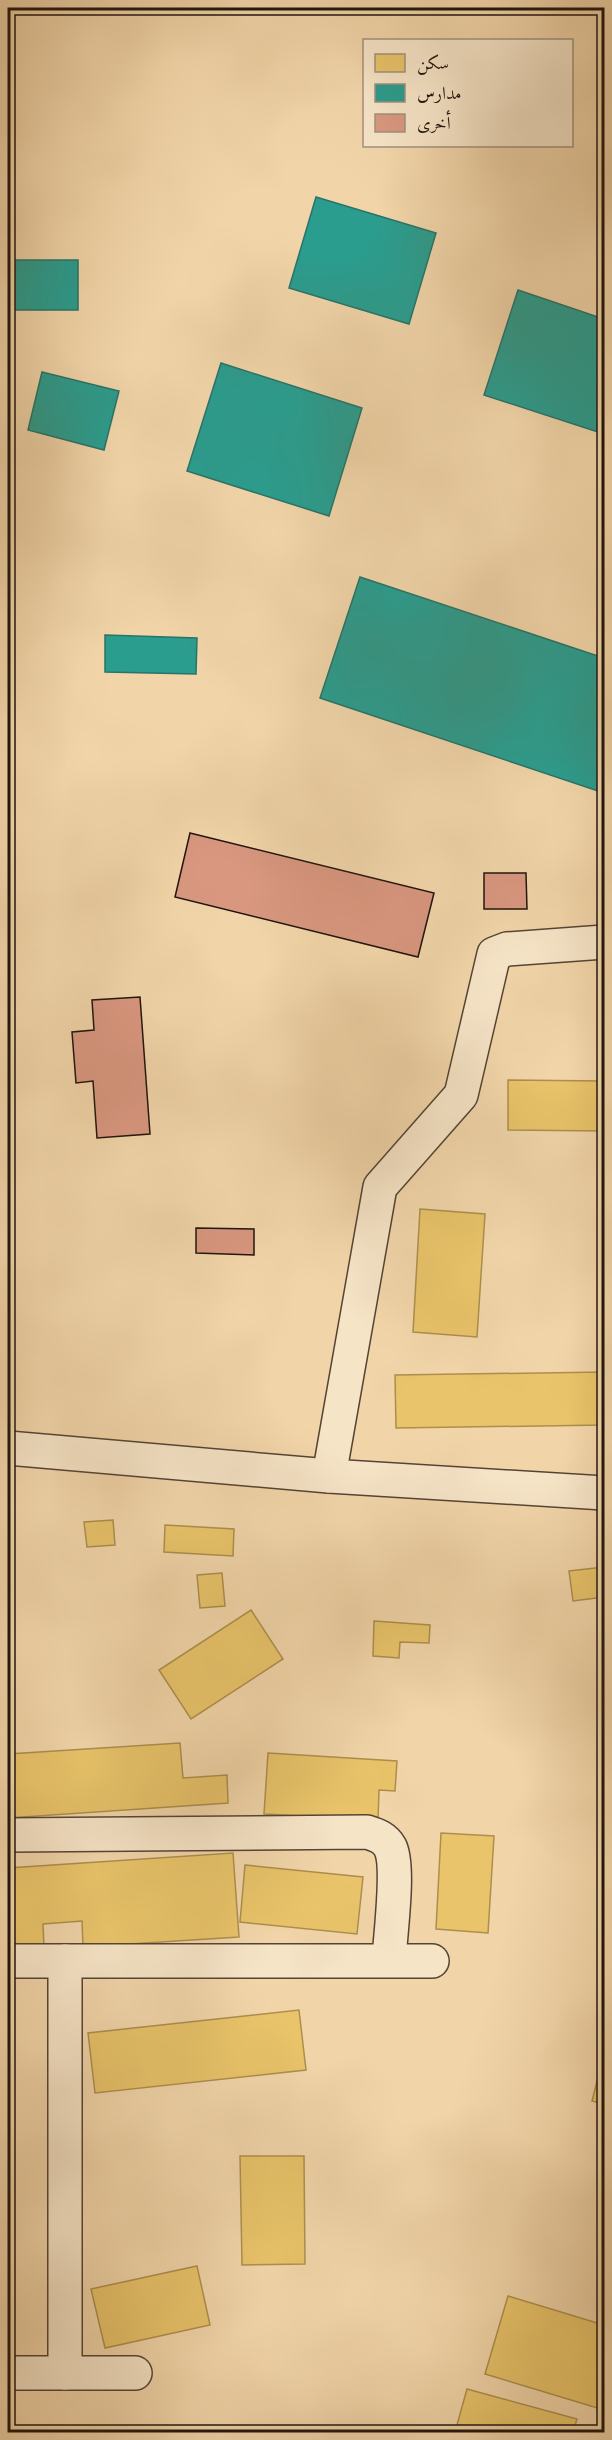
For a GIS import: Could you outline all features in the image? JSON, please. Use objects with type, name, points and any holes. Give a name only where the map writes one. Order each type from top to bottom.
[{"type":"street","points":[[329,1476],[381,1186],[461,1095],[494,954],[507,949],[604,942]]},
{"type":"street","points":[[8,1448],[329,1476],[604,1493]]},
{"type":"street","points":[[8,1835],[367,1832],[376,1834],[390,1847],[394,1865],[389,1960]]},
{"type":"street","points":[[65,1960],[65,2373]]},
{"type":"street","points":[[8,1961],[432,1961]]},
{"type":"street","points":[[8,2373],[135,2373]]},
{"type":"building: سكن","points":[[508,1080],[604,1081],[604,1131],[508,1130]]},
{"type":"building: سكن","points":[[420,1209],[485,1214],[477,1337],[413,1332]]},
{"type":"building: سكن","points":[[604,1372],[604,1425],[396,1428],[395,1375]]},
{"type":"building: سكن","points":[[113,1520],[115,1545],[87,1547],[84,1522]]},
{"type":"building: سكن","points":[[165,1525],[234,1529],[233,1556],[164,1552]]},
{"type":"building: سكن","points":[[604,1567],[604,1597],[573,1601],[569,1571]]},
{"type":"building: سكن","points":[[222,1573],[225,1606],[200,1608],[197,1575]]},
{"type":"building: سكن","points":[[251,1610],[283,1659],[191,1719],[159,1670]]},
{"type":"building: سكن","points":[[374,1621],[430,1625],[429,1643],[400,1642],[399,1658],[373,1656]]},
{"type":"building: سكن","points":[[180,1743],[183,1778],[227,1775],[228,1803],[8,1818],[8,1754]]},
{"type":"building: سكن","points":[[268,1753],[397,1761],[395,1791],[379,1790],[378,1820],[264,1814]]},
{"type":"building: سكن","points":[[441,1833],[494,1836],[488,1933],[436,1929]]},
{"type":"building: سكن","points":[[233,1853],[239,1937],[83,1947],[82,1921],[43,1924],[44,1947],[8,1949],[8,1868]]},
{"type":"building: سكن","points":[[245,1865],[363,1877],[357,1934],[240,1922]]},
{"type":"building: سكن","points":[[299,2010],[306,2070],[95,2093],[88,2033]]},
{"type":"building: سكن","points":[[604,2053],[604,2104],[592,2101]]},
{"type":"building: سكن","points":[[240,2156],[304,2156],[305,2264],[242,2265]]},
{"type":"building: سكن","points":[[197,2266],[210,2325],[105,2348],[91,2289]]},
{"type":"building: سكن","points":[[508,2296],[604,2325],[604,2410],[485,2374]]},
{"type":"building: سكن","points":[[467,2389],[577,2419],[573,2432],[455,2432]]},
{"type":"building: مدارس","points":[[316,197],[436,233],[409,324],[289,288]]},
{"type":"building: مدارس","points":[[8,260],[78,260],[78,310],[8,310]]},
{"type":"building: مدارس","points":[[518,290],[604,319],[604,434],[484,395]]},
{"type":"building: مدارس","points":[[221,363],[362,408],[329,516],[187,471]]},
{"type":"building: مدارس","points":[[42,372],[119,391],[104,450],[28,430]]},
{"type":"building: مدارس","points":[[360,577],[604,658],[604,793],[320,698]]},
{"type":"building: مدارس","points":[[105,635],[197,638],[196,674],[105,672]]},
{"type":"building: أخرى","points":[[190,833],[434,893],[418,957],[175,897]]},
{"type":"building: أخرى","points":[[484,873],[526,873],[527,909],[484,909]]},
{"type":"building: أخرى","points":[[140,997],[150,1134],[97,1138],[93,1081],[76,1083],[72,1032],[94,1030],[92,1000]]},
{"type":"building: أخرى","points":[[196,1228],[254,1229],[254,1255],[196,1253]]}]
